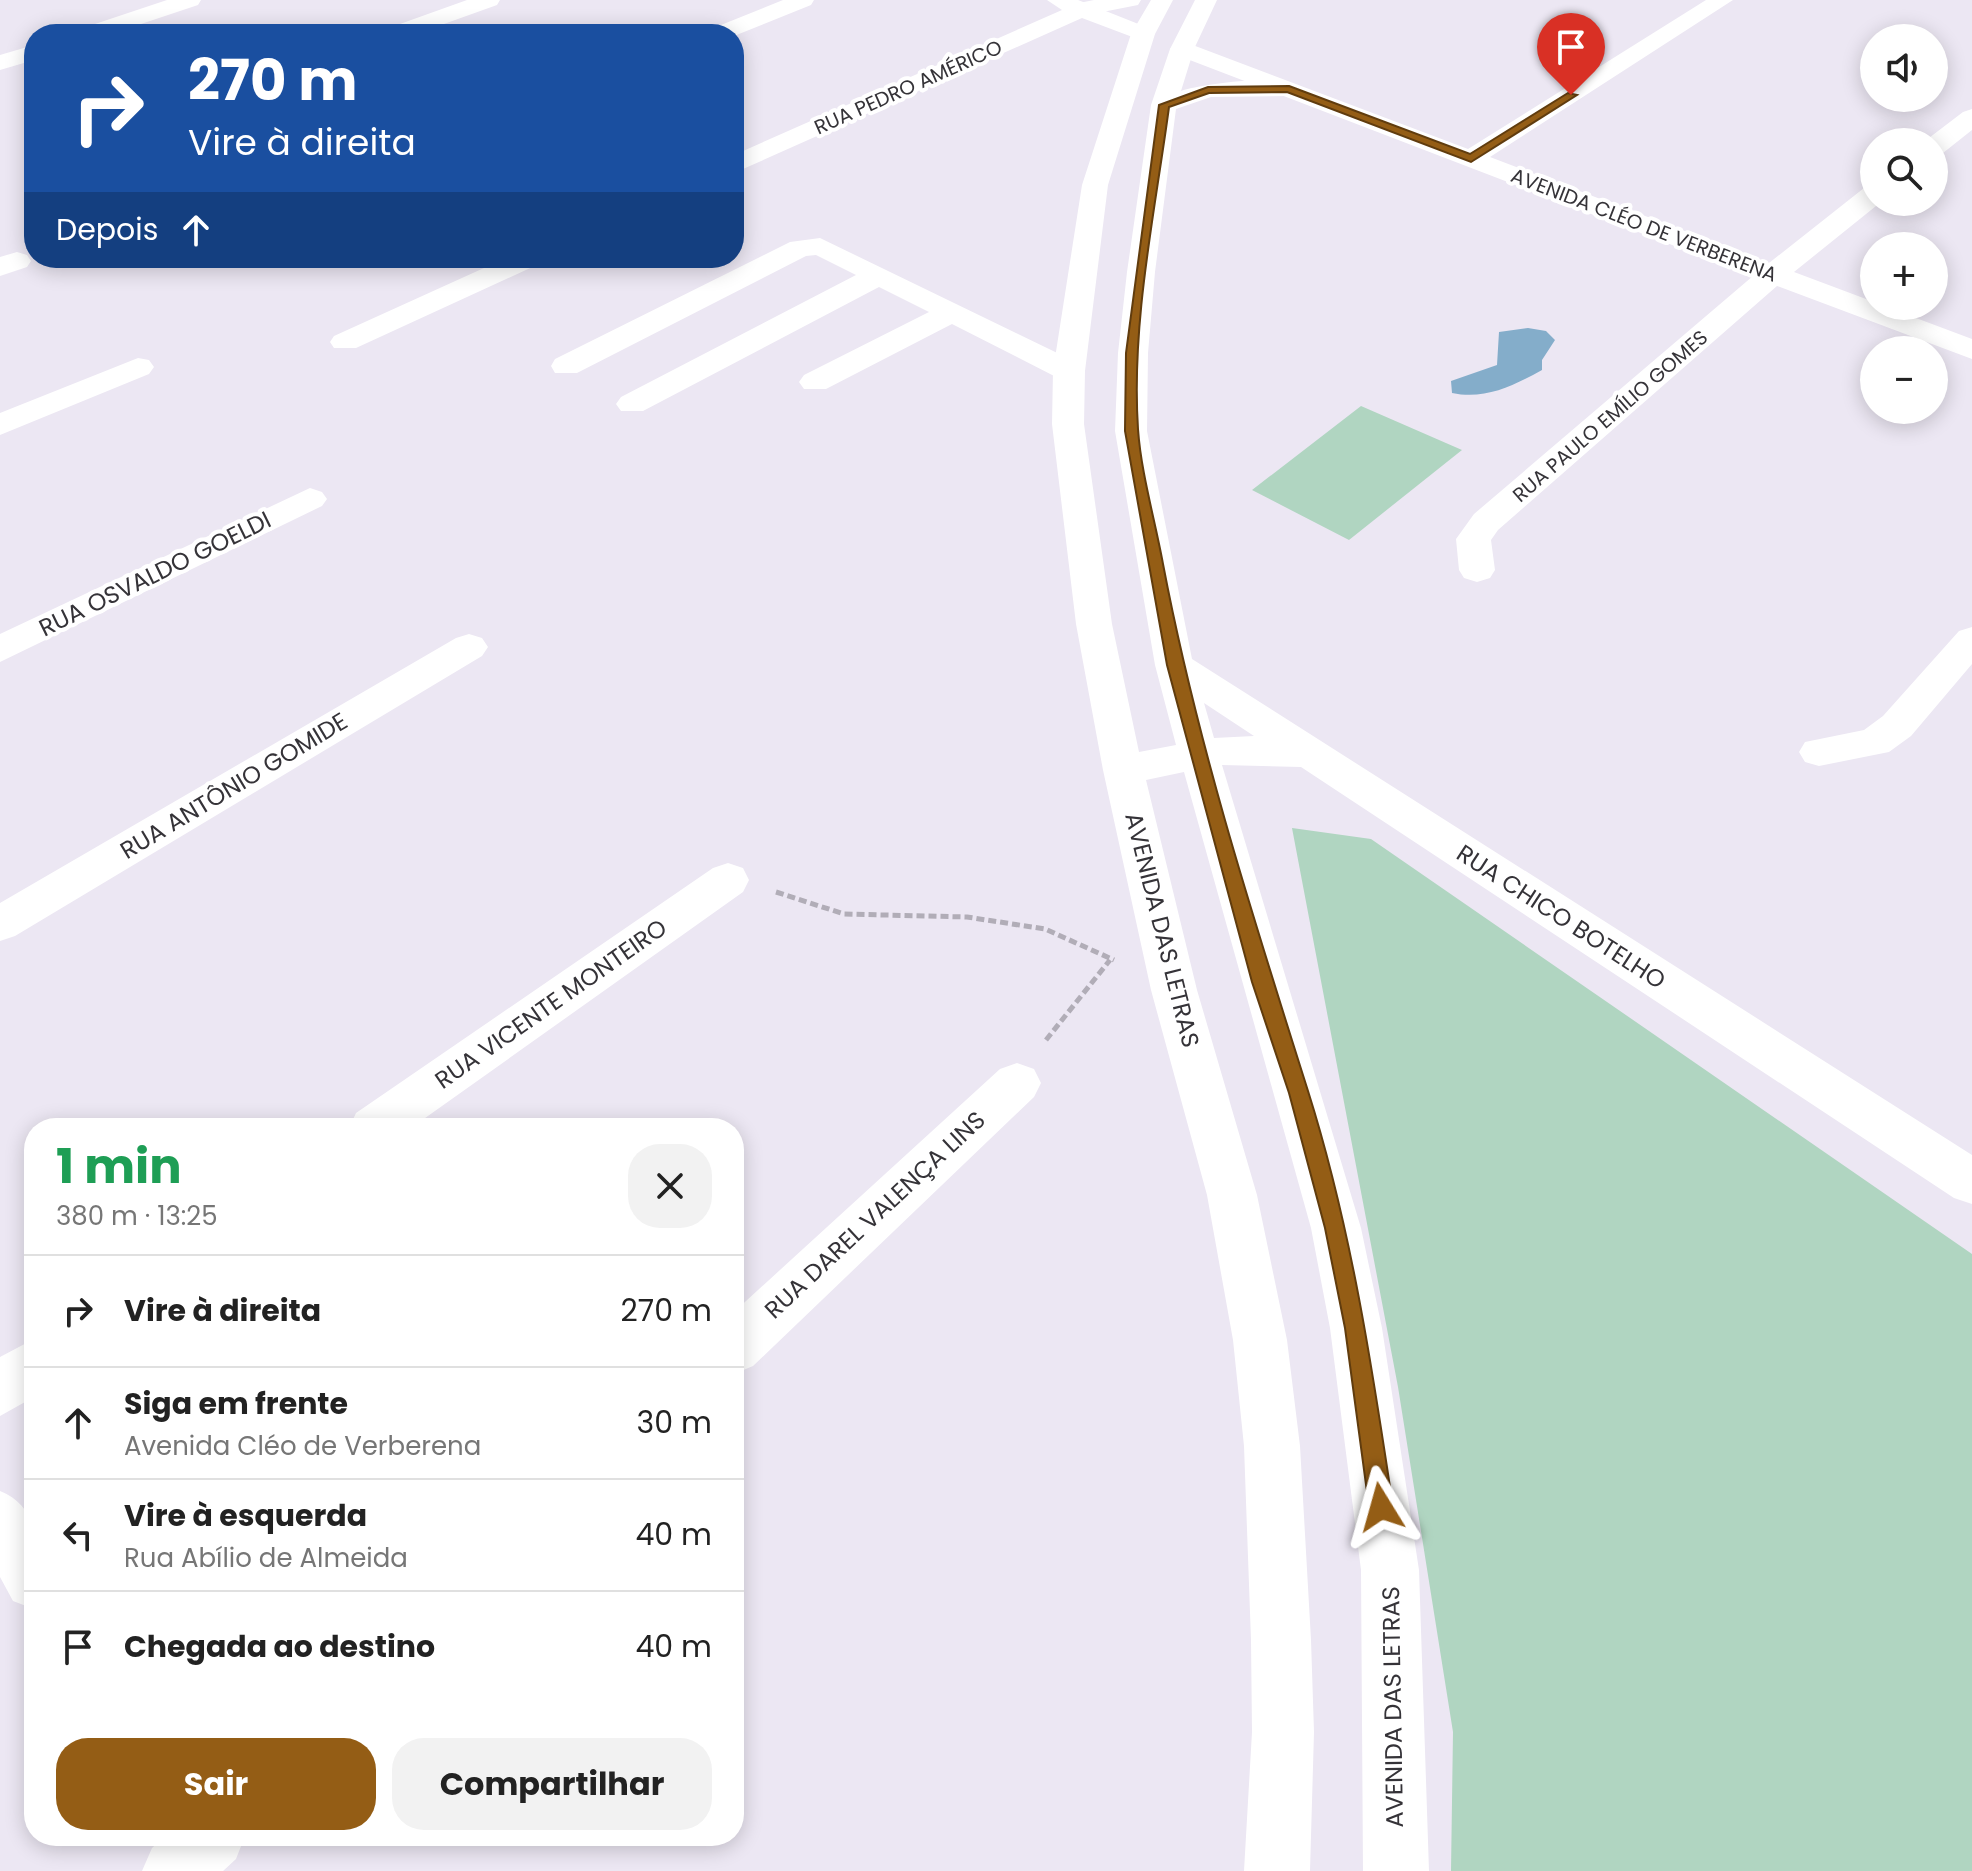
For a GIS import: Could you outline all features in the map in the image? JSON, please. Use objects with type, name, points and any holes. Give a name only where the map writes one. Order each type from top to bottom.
[{"type":"street","points":[[118,24],[190,0]]},
{"type":"street","points":[[744,24],[803,0]]},
{"type":"street","name":"AVENIDA CLÉO DE VERBERENA","points":[[1058,0],[1082,9],[1154,21],[1289,89],[1972,350]]},
{"type":"street","name":"AVENIDA DAS LETRAS","points":[[1206,0],[1154,21],[1113,121],[1095,185],[1069,371],[1068,424],[1094,624],[1123,770],[1174,990],[1232,1195],[1260,1340],[1272,1446],[1281,1640],[1283,1732],[1277,1871]]},
{"type":"street","points":[[1471,158],[1722,0]]},
{"type":"street","points":[[419,24],[475,2]]},
{"type":"street","name":"RUA PEDRO AMÉRICO","points":[[744,161],[1082,9],[1154,21]]},
{"type":"street","name":"AVENIDA DAS LETRAS","points":[[1154,21],[1162,116],[1133,353],[1131,431],[1174,665],[1201,753],[1262,982],[1299,1093],[1332,1213],[1356,1328],[1390,1570],[1396,1871]]},
{"type":"street","points":[[0,63],[24,55]]},
{"type":"street","points":[[1113,121],[1119,141],[1129,147],[1151,145],[1162,116],[1208,90],[1289,89]]},
{"type":"street","points":[[1948,136],[1972,117]]},
{"type":"street","name":"RUA PAULO EMÍLIO GOMES","points":[[1477,570],[1473,539],[1486,522],[1772,275],[1860,205]]},
{"type":"street","points":[[566,366],[800,248],[829,248],[1069,371]]},
{"type":"street","points":[[345,342],[507,268]]},
{"type":"street","points":[[632,404],[879,275]]},
{"type":"street","points":[[815,382],[951,313]]},
{"type":"street","points":[[0,425],[138,367]]},
{"type":"street","name":"RUA OSVALDO GOELDI","points":[[0,649],[310,499]]},
{"type":"street","points":[[1819,752],[1875,742],[1897,726],[1972,640]]},
{"type":"street","name":"RUA ANTÔNIO GOMIDE","points":[[0,924],[469,647]]},
{"type":"street","points":[[1174,665],[1315,754]]},
{"type":"street","name":"RUA CHICO BOTELHO","points":[[1123,770],[1201,753],[1249,749],[1315,754],[1678,995],[1972,1182]]},
{"type":"street","name":"RUA VICENTE MONTEIRO","points":[[387,1118],[728,880]]},
{"type":"street","name":"RUA DAREL VALENÇA LINS","points":[[744,1339],[1017,1083]]},
{"type":"street","points":[[0,1389],[24,1372]]},
{"type":"street","points":[[0,1520],[24,1562]]},
{"type":"path","points":[[728,880],[844,914],[967,917],[1045,929],[1110,960],[1136,965],[1174,990]]},
{"type":"path","points":[[1017,1083],[1065,1012],[1110,960]]},
{"type":"green space","points":[[1361,406],[1462,450],[1349,540],[1252,490]]},
{"type":"green space","points":[[1292,828],[1371,839],[1972,1254],[1972,1871],[1451,1871],[1453,1732],[1398,1387]]},
{"type":"water","points":[[1528,328],[1546,331],[1555,340],[1542,360],[1542,370],[1487,393],[1452,393],[1451,381],[1497,365],[1499,332]]},
{"type":"route","points":[[1381,1507],[1356,1328],[1336,1228],[1299,1093],[1262,982],[1201,753],[1174,665],[1131,431],[1133,353],[1141,272],[1164,105],[1192,93],[1237,88],[1289,89],[1471,158],[1571,95]]}]
